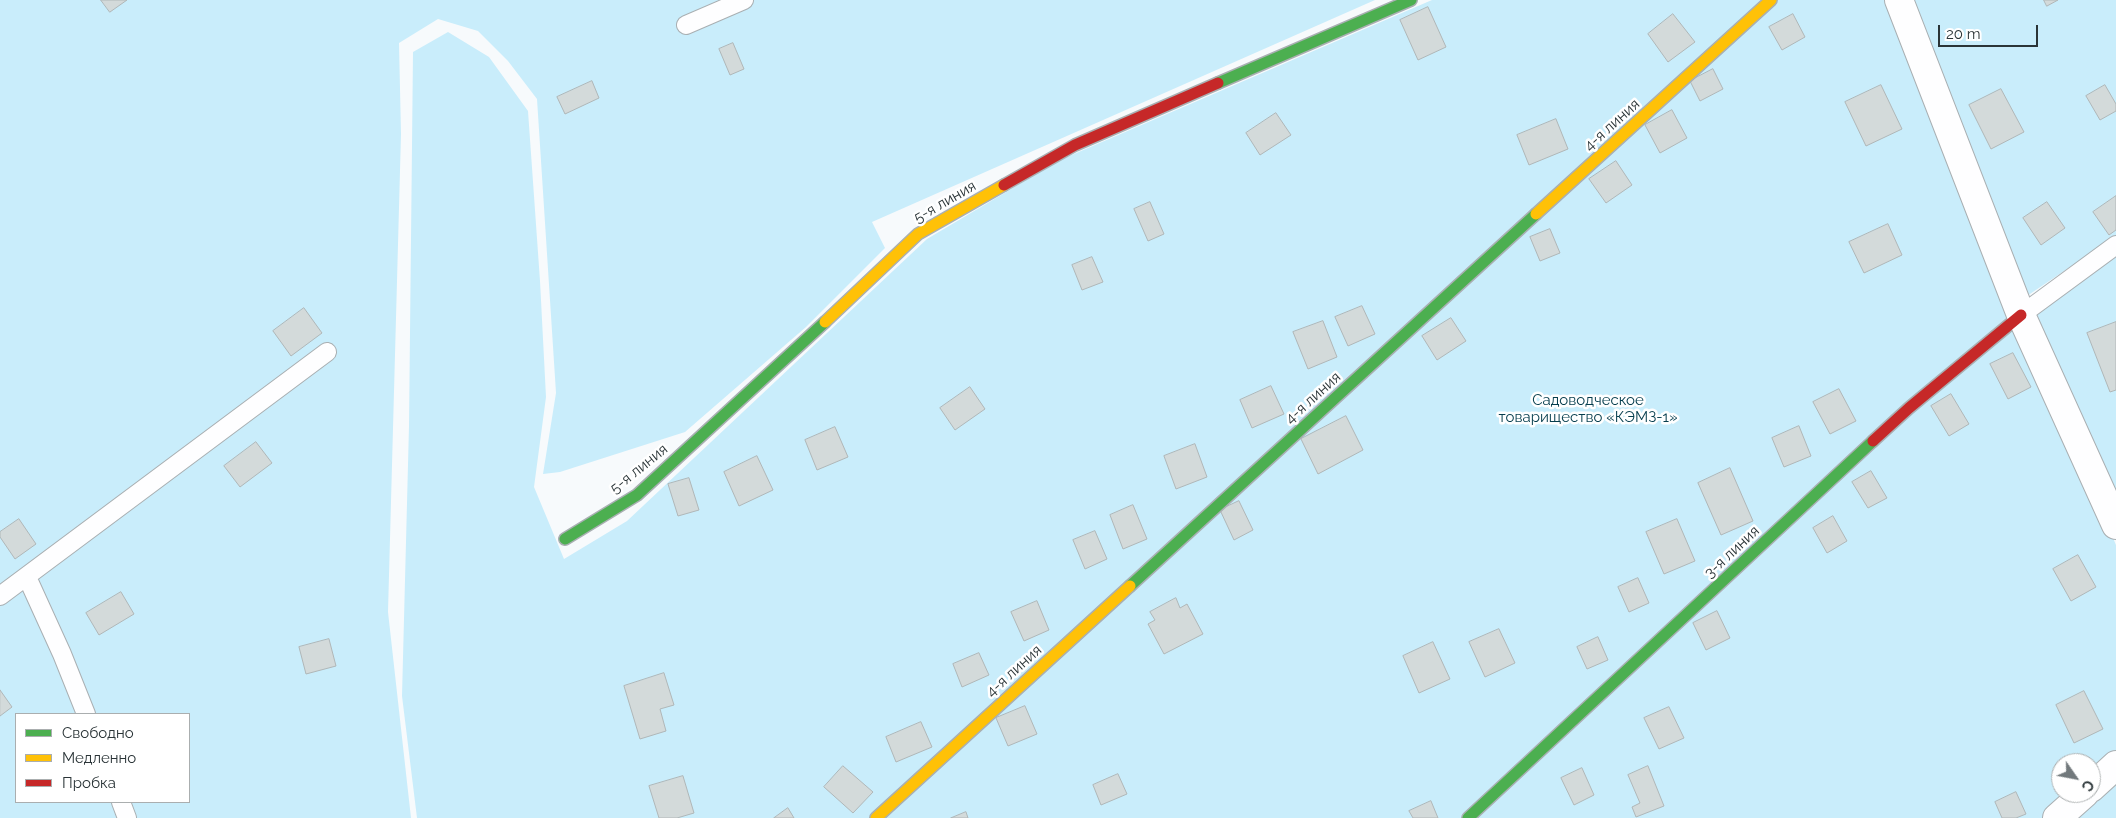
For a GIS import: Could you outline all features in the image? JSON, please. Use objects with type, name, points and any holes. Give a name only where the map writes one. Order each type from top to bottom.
[{"type":"street","name":"5-я линия","points":[[565,539],[637,494],[769,375],[918,234],[1075,145],[1411,0]]},
{"type":"street","name":"4-я линия","points":[[876,818],[1771,0]]},
{"type":"street","points":[[1899,0],[2021,315],[2116,525]]},
{"type":"street","name":"3-я линия","points":[[1468,818],[1909,408],[2021,315]]},
{"type":"street","points":[[2101,779],[2116,765]]},
{"type":"street","points":[[2057,818],[2074,803]]},
{"type":"lane","points":[[686,25],[744,0]]},
{"type":"lane","points":[[2021,315],[2116,245]]},
{"type":"lane","points":[[0,596],[327,352]]},
{"type":"lane","points":[[27,577],[62,654],[86,713]]},
{"type":"lane","points":[[121,803],[127,818]]},
{"type":"green space","points":[[0,0],[1375,0],[872,222],[885,248],[806,327],[685,432],[560,472],[543,474],[556,393],[537,99],[508,61],[478,31],[438,19],[399,43],[401,134],[388,612],[411,818],[0,818]]},
{"type":"green space","name":"Садоводческое товарищество «КЭМЗ-1»","points":[[1432,0],[1888,0],[2013,303],[2116,545],[2116,818],[417,818],[402,696],[409,426],[413,52],[448,32],[489,57],[528,111],[546,397],[534,487],[564,559],[627,521],[927,239],[1060,160]]},
{"type":"green space","points":[[1911,0],[2116,0],[2116,236],[2024,298]]},
{"type":"green space","points":[[2116,252],[2116,503],[2033,315]]},
{"type":"building","points":[[101,0],[127,0],[110,12]]},
{"type":"building","points":[[2044,0],[2058,0],[2047,6]]},
{"type":"building","points":[[1428,7],[1446,47],[1418,60],[1400,20]]},
{"type":"building","points":[[1673,14],[1695,42],[1668,62],[1648,34]]},
{"type":"building","points":[[1793,14],[1805,37],[1782,50],[1769,27]]},
{"type":"building","points":[[733,43],[744,69],[730,75],[719,49]]},
{"type":"building","points":[[1713,69],[1723,89],[1700,101],[1690,81]]},
{"type":"building","points":[[592,81],[599,98],[565,114],[557,97]]},
{"type":"building","points":[[1881,85],[1902,129],[1866,146],[1845,102]]},
{"type":"building","points":[[2105,85],[2116,104],[2116,111],[2100,120],[2086,96]]},
{"type":"building","points":[[2001,89],[2024,132],[1991,149],[1969,105]]},
{"type":"building","points":[[1672,110],[1687,138],[1660,153],[1645,125]]},
{"type":"building","points":[[1276,113],[1291,135],[1260,155],[1246,133]]},
{"type":"building","points":[[1556,119],[1568,149],[1529,165],[1517,135]]},
{"type":"building","points":[[1616,161],[1632,185],[1606,203],[1589,179]]},
{"type":"building","points":[[2116,196],[2116,230],[2109,235],[2093,212]]},
{"type":"building","points":[[1150,202],[1164,234],[1148,241],[1134,209]]},
{"type":"building","points":[[2047,202],[2065,228],[2041,245],[2023,218]]},
{"type":"building","points":[[1888,224],[1902,255],[1864,273],[1849,242]]},
{"type":"building","points":[[1550,229],[1560,253],[1540,261],[1530,237]]},
{"type":"building","points":[[1092,257],[1103,282],[1082,290],[1072,265]]},
{"type":"building","points":[[1362,306],[1375,334],[1348,346],[1335,317]]},
{"type":"building","points":[[304,308],[322,333],[291,356],[273,331]]},
{"type":"building","points":[[1451,318],[1466,341],[1437,360],[1422,336]]},
{"type":"building","points":[[1323,321],[1337,357],[1308,369],[1293,332]]},
{"type":"building","points":[[2116,322],[2116,390],[2110,392],[2087,333]]},
{"type":"building","points":[[2013,353],[2031,387],[2008,399],[1990,364]]},
{"type":"building","points":[[1271,386],[1284,414],[1252,428],[1240,400]]},
{"type":"building","points":[[970,387],[985,409],[955,430],[940,408]]},
{"type":"building","points":[[1839,389],[1856,421],[1830,434],[1813,402]]},
{"type":"building","points":[[1951,394],[1969,424],[1949,436],[1931,406]]},
{"type":"building","points":[[1346,416],[1363,450],[1318,474],[1301,439]]},
{"type":"building","points":[[1799,426],[1811,456],[1784,467],[1772,438]]},
{"type":"building","points":[[835,427],[848,457],[817,470],[805,440]]},
{"type":"building","points":[[256,442],[272,463],[240,487],[224,466]]},
{"type":"building","points":[[1195,444],[1207,477],[1176,489],[1164,456]]},
{"type":"building","points":[[757,456],[773,490],[739,506],[724,472]]},
{"type":"building","points":[[1730,468],[1753,521],[1721,535],[1698,483]]},
{"type":"building","points":[[1871,471],[1887,498],[1868,508],[1852,482]]},
{"type":"building","points":[[689,478],[699,510],[678,516],[668,484]]},
{"type":"building","points":[[1239,501],[1253,530],[1234,540],[1220,510]]},
{"type":"building","points":[[1133,505],[1147,539],[1123,549],[1110,515]]},
{"type":"building","points":[[1833,516],[1847,541],[1827,553],[1813,528]]},
{"type":"building","points":[[19,519],[36,544],[15,559],[0,537],[0,532]]},
{"type":"building","points":[[1677,519],[1695,561],[1664,574],[1646,532]]},
{"type":"building","points":[[1095,531],[1107,559],[1085,569],[1073,540]]},
{"type":"building","points":[[2078,555],[2096,587],[2071,601],[2053,569]]},
{"type":"building","points":[[1638,578],[1649,603],[1629,612],[1618,587]]},
{"type":"building","points":[[121,592],[134,614],[99,635],[86,613]]},
{"type":"building","points":[[1176,598],[1180,608],[1187,604],[1203,634],[1164,654],[1148,624],[1155,620],[1150,612]]},
{"type":"building","points":[[1037,601],[1049,630],[1024,641],[1011,612]]},
{"type":"building","points":[[1717,611],[1730,638],[1706,650],[1693,623]]},
{"type":"building","points":[[1499,629],[1515,663],[1485,677],[1469,642]]},
{"type":"building","points":[[1598,637],[1608,660],[1587,669],[1577,647]]},
{"type":"building","points":[[329,639],[336,666],[306,674],[299,647]]},
{"type":"building","points":[[1433,642],[1450,679],[1419,693],[1403,656]]},
{"type":"building","points":[[979,653],[989,675],[962,687],[953,664]]},
{"type":"building","points":[[664,673],[674,705],[660,709],[666,731],[640,739],[624,686]]},
{"type":"building","points":[[0,690],[12,707],[0,716]]},
{"type":"building","points":[[2084,691],[2103,729],[2074,743],[2056,705]]},
{"type":"building","points":[[1025,706],[1037,734],[1008,746],[996,718]]},
{"type":"building","points":[[1669,707],[1684,738],[1659,749],[1644,718]]},
{"type":"building","points":[[921,722],[932,747],[896,762],[886,737]]},
{"type":"building","points":[[843,766],[873,792],[853,813],[824,787]]},
{"type":"building","points":[[1648,766],[1664,806],[1636,817],[1632,807],[1640,803],[1628,775]]},
{"type":"building","points":[[1582,768],[1594,795],[1574,805],[1561,778]]},
{"type":"building","points":[[1118,774],[1127,794],[1101,805],[1093,785]]},
{"type":"building","points":[[683,776],[694,813],[677,818],[659,818],[649,786]]},
{"type":"building","points":[[2016,792],[2026,814],[2016,818],[2002,818],[1995,802]]},
{"type":"building","points":[[1431,801],[1438,818],[1413,818],[1409,811]]},
{"type":"building","points":[[788,808],[794,818],[774,818]]},
{"type":"building","points":[[966,812],[968,818],[951,818]]},
{"type":"traffic: fast","points":[[1218,83],[1411,0]]},
{"type":"traffic: fast","points":[[1130,586],[1536,214]]},
{"type":"traffic: fast","points":[[565,539],[637,495],[825,322]]},
{"type":"traffic: fast","points":[[1468,818],[1873,441]]},
{"type":"traffic: slow","points":[[1536,214],[1771,0]]},
{"type":"traffic: slow","points":[[825,322],[918,234],[1004,185]]},
{"type":"traffic: slow","points":[[876,818],[1130,586]]},
{"type":"traffic: jam","points":[[1004,185],[1075,145],[1218,83]]},
{"type":"traffic: jam","points":[[1873,441],[1909,408],[2021,315]]}]
